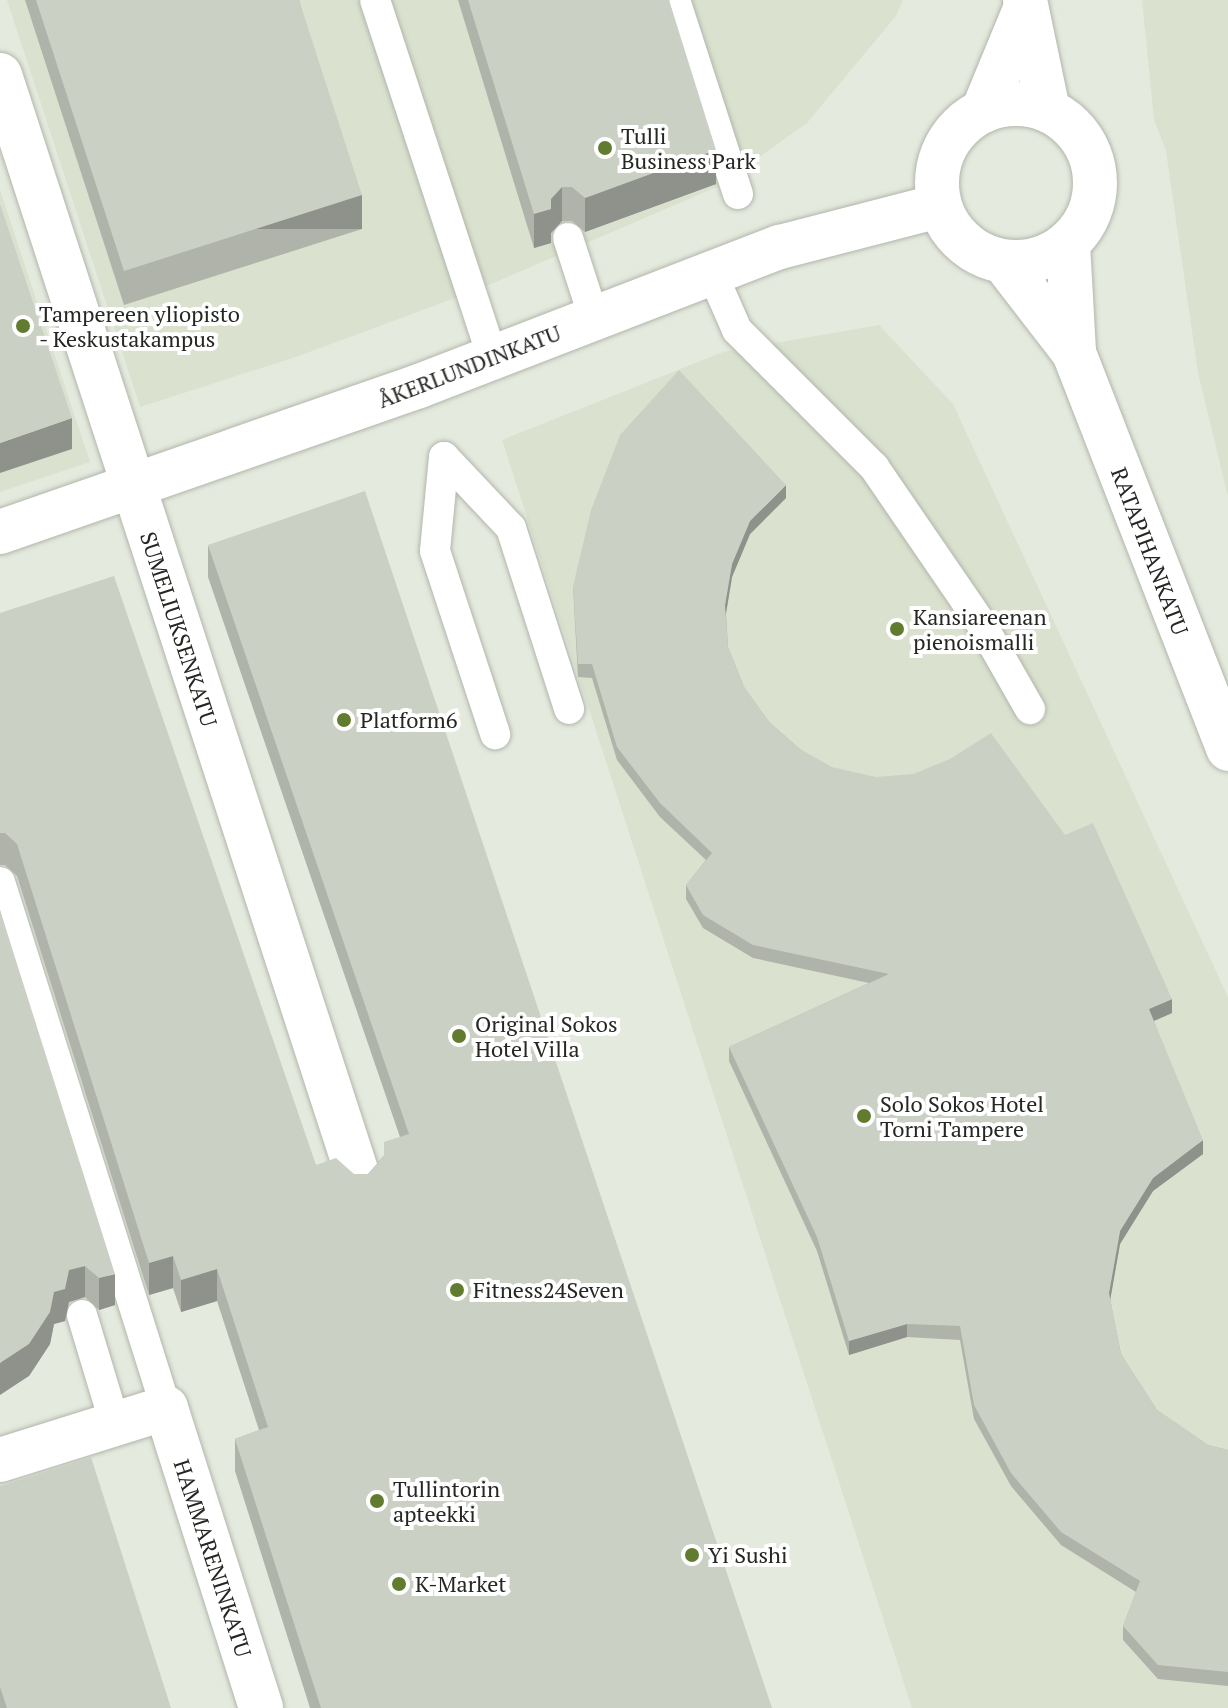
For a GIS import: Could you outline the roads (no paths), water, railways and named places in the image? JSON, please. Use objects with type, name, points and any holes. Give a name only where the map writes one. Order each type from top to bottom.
[{"type":"street","points":[[1025,4],[1048,110]]},
{"type":"street","points":[[983,111],[1025,4]]},
{"type":"street","name":"SUMELIUKSENKATU","points":[[0,75],[360,1182]]},
{"type":"street","points":[[1004,104],[1048,110],[1080,135],[1095,172],[1091,211],[1068,244],[1049,256],[1004,262],[971,249],[946,223],[939,206],[939,161],[963,123],[983,111],[1004,104]]},
{"type":"street","name":"ÅKERLUNDINKATU","points":[[0,532],[493,358],[810,238],[939,206]]},
{"type":"street","name":"RATAPIHANKATU","points":[[1068,244],[1074,353]]},
{"type":"street","name":"RATAPIHANKATU","points":[[1004,262],[1074,353],[1228,749]]},
{"type":"street","points":[[0,1460],[166,1408]]},
{"type":"street","name":"HAMMARENINKATU","points":[[166,1408],[261,1708]]},
{"type":"lane","points":[[375,0],[493,358]]},
{"type":"lane","points":[[675,0],[738,194]]},
{"type":"lane","points":[[568,238],[594,318]]},
{"type":"lane","points":[[712,273],[737,330],[874,467],[982,625],[1030,709]]},
{"type":"lane","points":[[495,734],[435,551],[444,457],[511,528],[569,709]]},
{"type":"lane","points":[[0,882],[166,1408]]},
{"type":"lane","points":[[82,1315],[115,1424]]},
{"type":"place","name":"Tulli Business Park","points":[[605,148]]},
{"type":"place","name":"Tampereen yliopisto - Keskustakampus","points":[[23,326]]},
{"type":"place","name":"Kansiareenan pienoismalli","points":[[897,629]]},
{"type":"place","name":"Platform6","points":[[344,720]]},
{"type":"place","name":"Original Sokos Hotel Villa","points":[[459,1036]]},
{"type":"place","name":"Solo Sokos Hotel Torni Tampere","points":[[864,1116]]},
{"type":"place","name":"Fitness24Seven","points":[[457,1290]]},
{"type":"place","name":"Tullintorin apteekki","points":[[377,1501]]},
{"type":"place","name":"Yi Sushi","points":[[692,1555]]},
{"type":"place","name":"K-Market","points":[[399,1584]]}]
